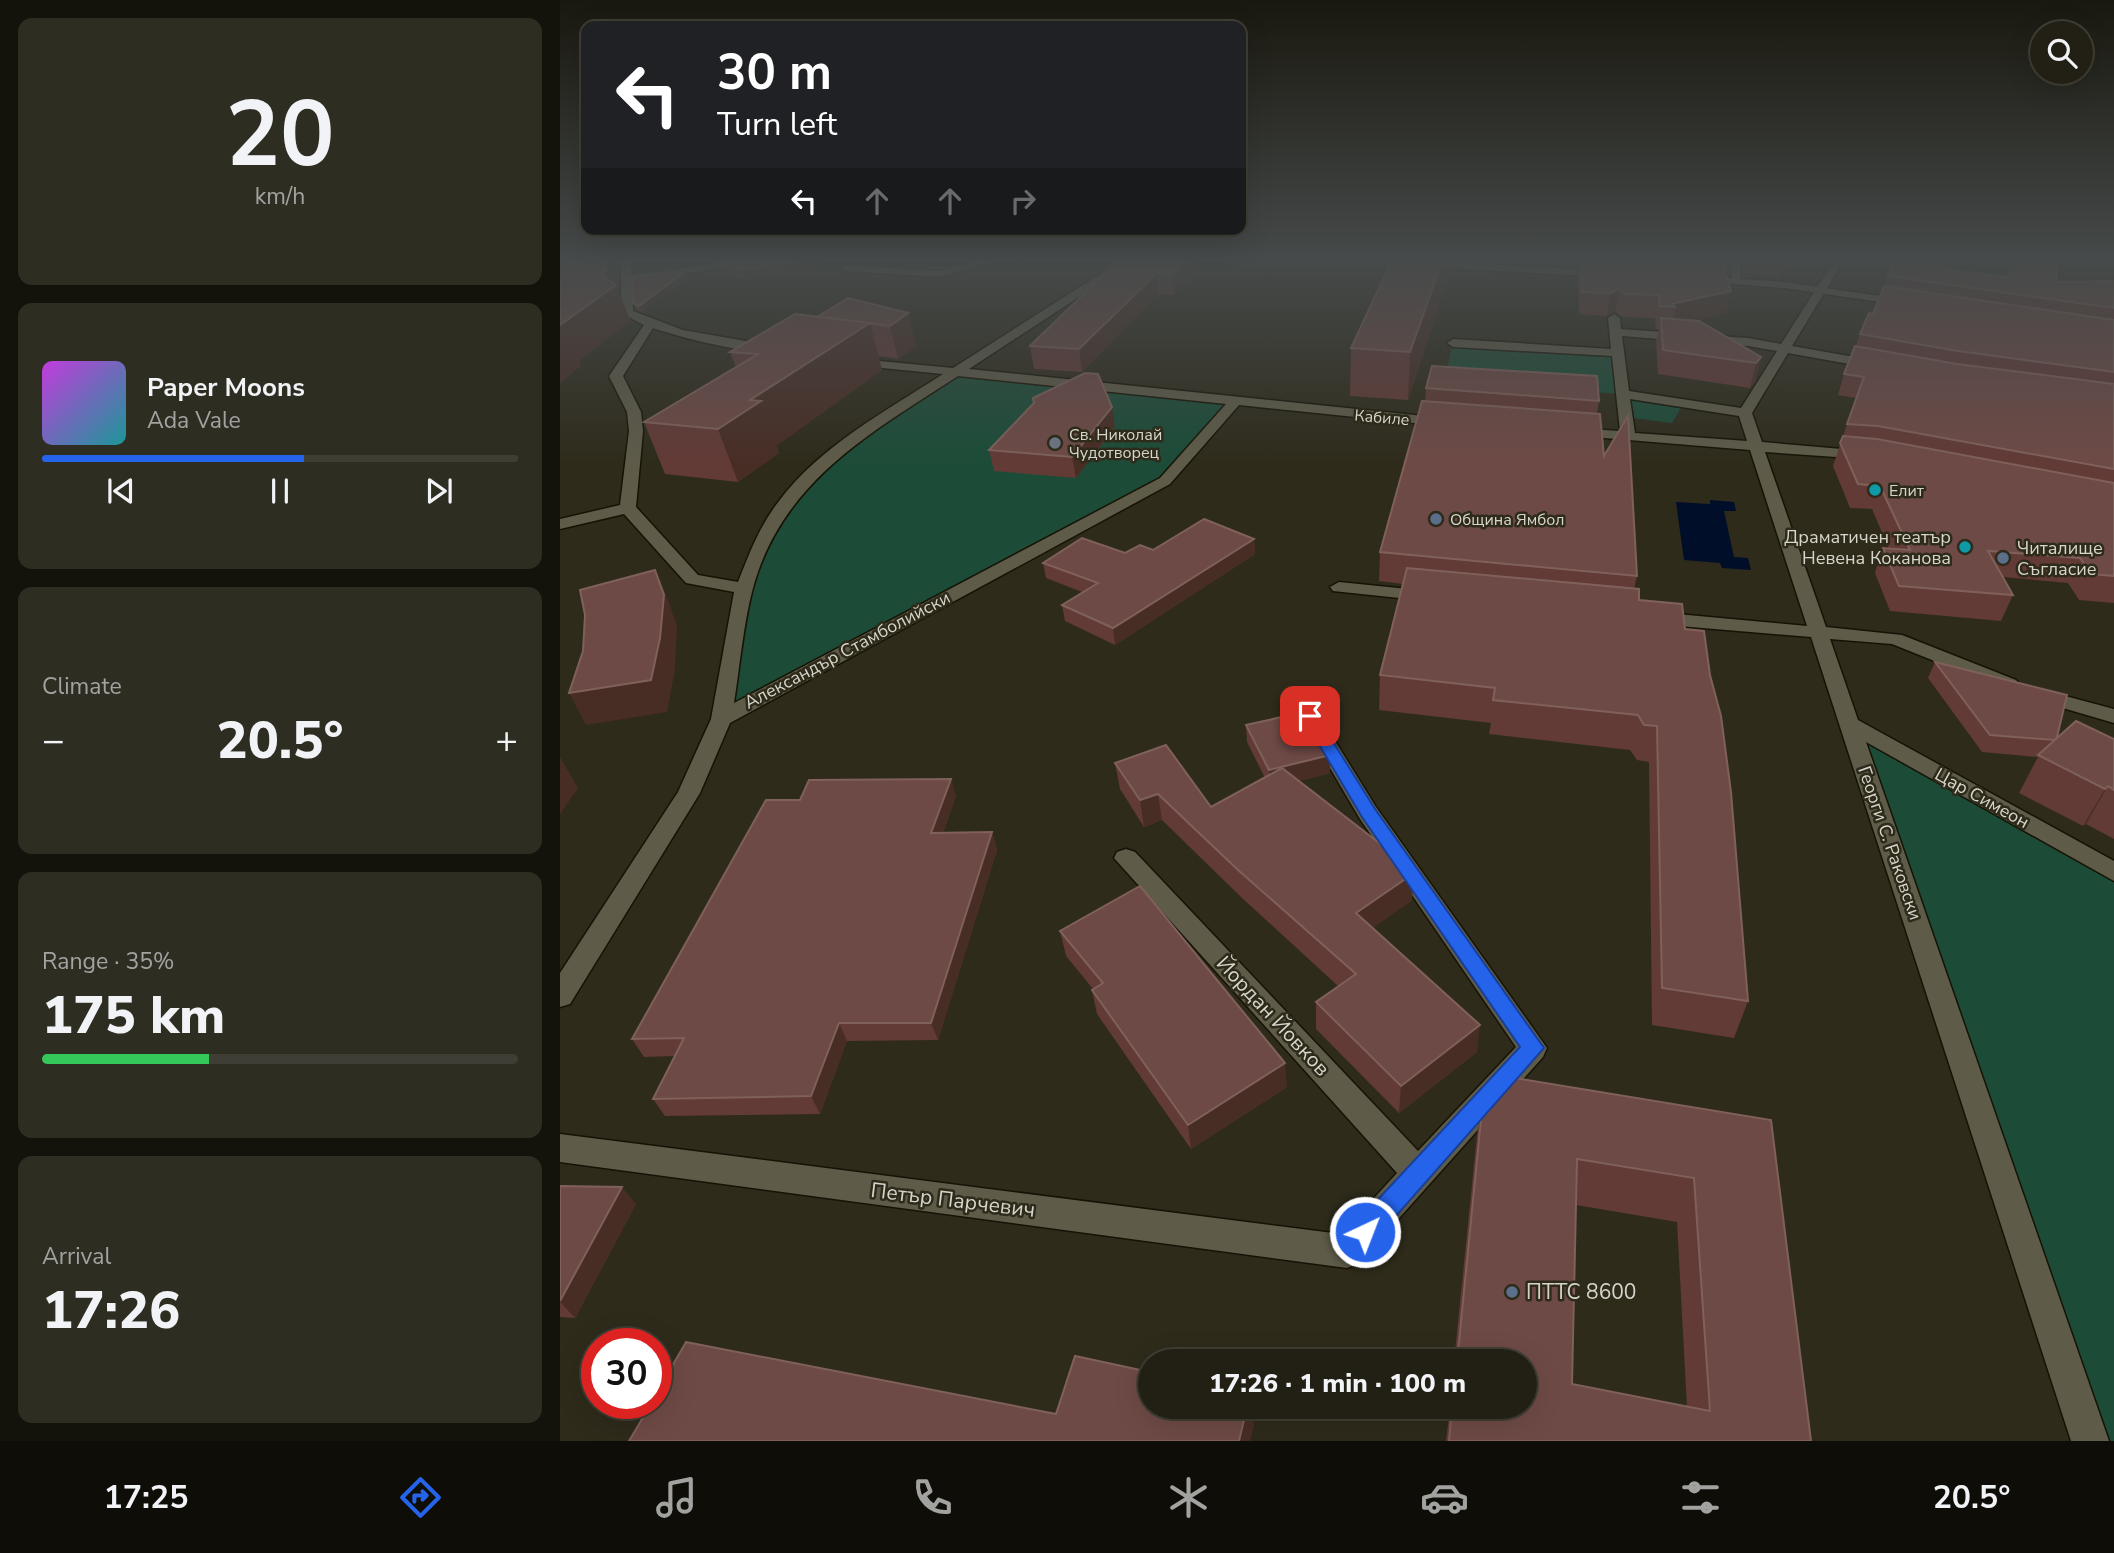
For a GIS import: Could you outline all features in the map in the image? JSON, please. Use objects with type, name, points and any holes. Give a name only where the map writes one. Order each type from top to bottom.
[{"type":"street","points":[[647,329],[616,376],[634,412],[635,422],[628,508],[692,579],[744,587]]},
{"type":"street","points":[[666,329],[700,340],[780,351]]},
{"type":"street","points":[[560,996],[689,793],[720,719],[744,587],[764,538],[785,503],[822,464],[868,428],[1024,329]]},
{"type":"street","points":[[1693,329],[1695,338]]},
{"type":"street","points":[[1623,394],[1745,413],[1797,329]]},
{"type":"street","points":[[1628,436],[1616,332],[1785,348],[1885,366]]},
{"type":"street","points":[[1453,343],[1618,353]]},
{"type":"street","name":"Кабиле","points":[[834,359],[1234,403],[1461,424]]},
{"type":"street","name":"Александър Стамболийски","points":[[720,719],[1009,562],[1165,481],[1234,403]]},
{"type":"street","name":"Георги С. Раковски","points":[[1745,413],[2090,1441]]},
{"type":"street","points":[[1559,431],[1877,456]]},
{"type":"street","points":[[560,524],[628,508]]},
{"type":"street","points":[[1339,587],[1448,598]]},
{"type":"street","points":[[1639,616],[1895,639],[2033,694],[2114,716]]},
{"type":"street","points":[[1310,716],[1368,813],[1533,1048],[1419,1175]]},
{"type":"street","name":"Цар Симеон","points":[[1850,724],[2114,872]]},
{"type":"street","name":"Йордан Йовков","points":[[1126,858],[1419,1175]]},
{"type":"street","name":"Петър Парчевич","points":[[560,1148],[1347,1251],[1419,1175]]},
{"type":"green space","points":[[1453,343],[1618,353],[1623,394],[1684,403],[1672,423],[1625,417],[1622,394],[1444,382]]},
{"type":"green space","points":[[955,374],[1234,403],[1165,481],[721,719],[764,538],[822,464]]},
{"type":"green space","points":[[1850,724],[2114,872],[2114,1441],[2090,1441]]},
{"type":"water","points":[[1710,500],[1734,502],[1736,511],[1724,511],[1734,557],[1748,558],[1751,570],[1722,568],[1720,563],[1684,560],[1676,502],[1710,504]]},
{"type":"building","points":[[769,329],[860,329],[750,400],[761,401],[718,429],[644,422],[758,354],[730,352]]},
{"type":"building","points":[[1047,329],[1099,329],[1079,349],[1030,346]]},
{"type":"building","points":[[1360,329],[1418,329],[1410,352],[1351,348]]},
{"type":"building","points":[[1662,329],[1713,329],[1761,357],[1756,363],[1663,350]]},
{"type":"building","points":[[1862,329],[2114,329],[2114,372],[1958,351],[1860,334]]},
{"type":"building","points":[[1855,346],[1957,364],[2114,384],[2114,469],[1878,426],[1847,424],[1864,377],[1844,374]]},
{"type":"building","points":[[1432,366],[1597,376],[1599,401],[1426,388]]},
{"type":"building","points":[[1085,373],[1098,374],[1112,407],[1072,457],[989,450],[1034,403],[1033,398]]},
{"type":"building","points":[[1422,401],[1600,414],[1604,456],[1628,416],[1637,576],[1380,552]]},
{"type":"building","points":[[1843,436],[1877,439],[2114,483],[2114,576],[2091,574],[2080,558],[1988,551],[2013,595],[1899,586],[1883,548],[1910,550],[1880,486],[1858,484],[1840,443]]},
{"type":"building","points":[[1204,519],[1254,539],[1113,628],[1062,605],[1098,583],[1043,563],[1082,538],[1125,553],[1140,545],[1153,550]]},
{"type":"building","points":[[1407,568],[1639,589],[1639,600],[1682,604],[1685,629],[1704,631],[1710,675],[1721,716],[1731,792],[1748,1001],[1662,988],[1657,726],[1644,725],[1638,715],[1493,700],[1495,688],[1380,675]]},
{"type":"building","points":[[655,570],[664,595],[660,638],[651,680],[569,693],[583,651],[585,615],[580,590]]},
{"type":"building","points":[[1935,662],[2067,695],[2057,737],[2055,740],[1990,735]]},
{"type":"building","points":[[1304,712],[1330,755],[1269,770],[1246,725]]},
{"type":"building","points":[[2076,721],[2114,739],[2114,790],[2108,786],[2105,789],[2038,755]]},
{"type":"building","points":[[1166,745],[1211,807],[1282,768],[1409,866],[1414,873],[1356,913],[1480,1025],[1401,1086],[1316,1002],[1356,974],[1238,870],[1158,794],[1140,800],[1115,763]]},
{"type":"building","points":[[951,779],[931,833],[992,832],[931,1023],[839,1023],[811,1096],[653,1099],[684,1038],[632,1039],[766,800],[800,800],[809,780]]},
{"type":"building","points":[[1140,886],[1285,1063],[1188,1125],[1092,990],[1103,983],[1060,931]]},
{"type":"building","name":"ПТТС 8600","points":[[1497,1075],[1771,1120],[1811,1441],[1449,1441],[1451,1419],[1537,1419],[1537,1349],[1458,1349],[1484,1089]],"holes":[[[1577,1159],[1694,1178],[1710,1411],[1572,1384]]]},
{"type":"building","points":[[560,1186],[622,1187],[560,1301]]},
{"type":"building","points":[[686,1342],[1056,1414],[1075,1356],[1138,1369],[1138,1419],[1244,1419],[1239,1441],[629,1441],[642,1419],[672,1419],[672,1366]]},
{"type":"place","name":"Св. Николай Чудотворец","points":[[1055,443]]},
{"type":"place","name":"Елит","points":[[1875,490]]},
{"type":"place","name":"Община Ямбол","points":[[1436,519]]},
{"type":"place","name":"Драматичен театър Невена Коканова","points":[[1965,547]]},
{"type":"place","name":"Читалище Съгласие","points":[[2003,558]]},
{"type":"place","name":"ПТТС 8600","points":[[1512,1292]]},
{"type":"route","points":[[1310,716],[1368,813],[1533,1048],[1365,1232]]}]
